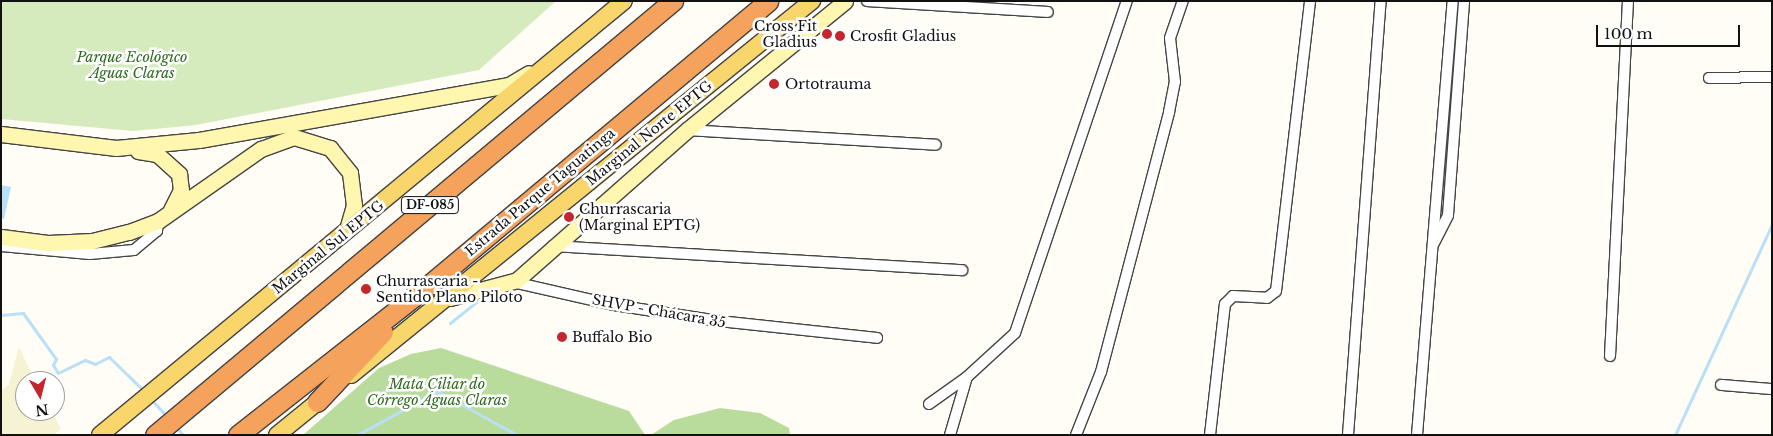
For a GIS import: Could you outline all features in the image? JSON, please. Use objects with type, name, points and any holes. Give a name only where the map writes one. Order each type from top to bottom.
[{"type":"highway","name":"DF-085","points":[[155,435],[672,1]]},
{"type":"highway","name":"Estrada Parque Taguatinga","points":[[238,435],[430,284],[768,1]]},
{"type":"highway","points":[[317,402],[430,284]]},
{"type":"main road","name":"Marginal Sul EPTG","points":[[100,435],[549,61],[624,1]]},
{"type":"main road","name":"Marginal Norte EPTG","points":[[277,435],[812,1]]},
{"type":"street","points":[[512,282],[687,130],[845,1]]},
{"type":"street","points":[[868,1],[1048,12]]},
{"type":"street","points":[[929,404],[967,376],[1015,333],[1127,1]]},
{"type":"street","points":[[1076,435],[1101,372],[1169,112],[1175,82],[1170,38],[1183,1]]},
{"type":"street","points":[[1210,435],[1226,304],[1233,296],[1267,298],[1276,291],[1310,1]]},
{"type":"street","points":[[1348,435],[1382,1]]},
{"type":"street","points":[[1417,435],[1453,1]]},
{"type":"street","points":[[1434,243],[1448,215],[1464,1]]},
{"type":"street","points":[[1610,356],[1628,1]]},
{"type":"street","points":[[116,148],[199,140],[509,85],[549,61]]},
{"type":"street","points":[[1709,78],[1772,76]]},
{"type":"street","points":[[687,130],[936,146]]},
{"type":"street","points":[[1,134],[157,154],[179,174],[177,205],[158,221],[157,231],[134,250],[90,254],[1,246]]},
{"type":"street","points":[[1,237],[48,243],[92,241],[158,221],[261,148],[282,139],[300,137],[330,148],[350,173],[354,205],[347,229]]},
{"type":"street","points":[[552,246],[962,270]]},
{"type":"street","name":"SHVP - Chácara 35","points":[[446,299],[475,288],[512,282],[614,305],[719,321],[877,338]]},
{"type":"street","points":[[950,435],[967,376]]},
{"type":"street","points":[[1721,385],[1772,389]]},
{"type":"shaded area","points":[[19,347],[30,371],[15,371],[15,421],[57,421],[61,429],[54,435],[1,435],[1,391],[9,384]]},
{"type":"green space","name":"Parque Ecológico Águas Claras","points":[[1,1],[556,1],[479,70],[196,125],[133,131],[1,119]]},
{"type":"green space","name":"Mata Ciliar do Córrego Águas Claras","points":[[441,348],[629,411],[645,435],[303,435],[379,368],[411,354]]},
{"type":"green space","points":[[720,408],[760,413],[789,428],[790,435],[651,435],[674,420]]},
{"type":"water","points":[[1,185],[11,187],[4,219],[1,218]]},
{"type":"waterway","points":[[1675,435],[1772,224]]},
{"type":"waterway","points":[[450,323],[485,295]]},
{"type":"waterway","points":[[1,315],[23,313],[56,359],[53,365],[58,373],[85,360],[95,364],[109,357],[145,392]]},
{"type":"waterway","points":[[357,435],[437,391],[517,435]]},
{"type":"waterway","points":[[150,398],[166,416]]},
{"type":"waterway","points":[[175,426],[183,435]]},
{"type":"place","name":"Cross Fit Gladius","points":[[827,34]]},
{"type":"place","name":"Crosfit Gladius","points":[[840,36]]},
{"type":"place","name":"Ortotrauma","points":[[774,84]]},
{"type":"place","name":"Churrascaria (Marginal EPTG)","points":[[569,217]]},
{"type":"place","name":"Churrascaria - Sentido Plano Piloto","points":[[366,289]]},
{"type":"place","name":"Buffalo Bio","points":[[562,337]]}]
